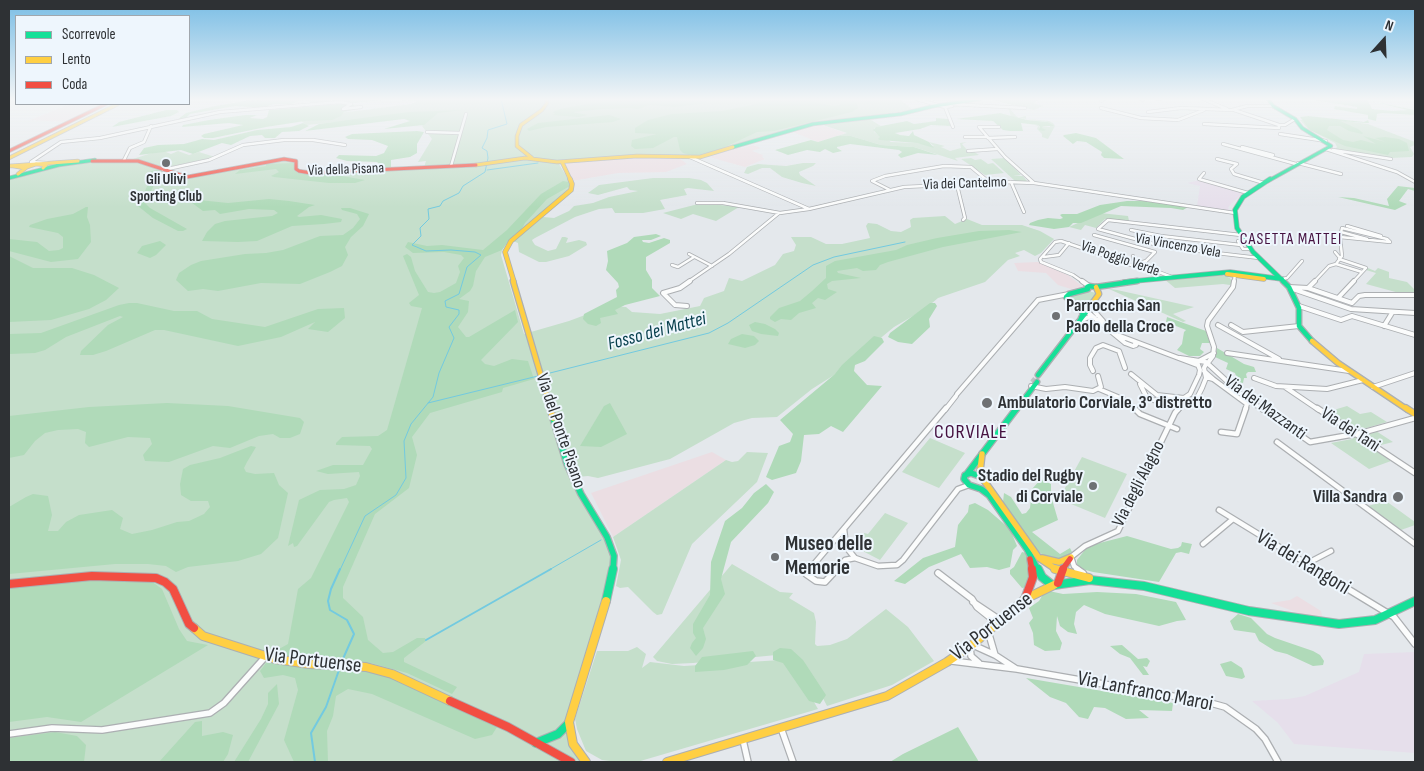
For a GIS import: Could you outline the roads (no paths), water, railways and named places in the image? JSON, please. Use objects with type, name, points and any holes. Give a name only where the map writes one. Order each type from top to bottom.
[{"type":"main road","points":[[9,154],[46,135]]},
{"type":"main road","points":[[9,154],[47,135]]},
{"type":"main road","points":[[9,154],[50,135]]},
{"type":"main road","points":[[517,135],[517,146],[533,158]]},
{"type":"main road","name":"Via della Pisana","points":[[11,166],[40,166],[47,163],[95,160],[141,161],[180,176],[189,177],[283,159],[295,161],[297,170],[307,173],[482,164],[520,158],[533,158],[546,162],[562,162],[619,157],[690,157],[712,155],[771,135]]},
{"type":"main road","points":[[1315,135],[1330,145],[1327,149],[1298,163],[1248,193],[1237,205],[1235,213],[1236,224],[1243,243],[1283,280],[1288,287],[1299,306],[1299,326],[1320,350],[1348,371],[1415,414]]},
{"type":"main road","points":[[11,166],[25,168],[95,160]]},
{"type":"main road","name":"Via del Ponte Pisano","points":[[562,162],[572,184],[571,190],[511,241],[505,252],[567,464],[581,494],[607,537],[614,558],[611,584],[570,722],[573,744],[586,762]]},
{"type":"main road","points":[[9,177],[40,166]]},
{"type":"main road","points":[[9,177],[20,173],[25,168]]},
{"type":"main road","name":"Via Poggio Verde","points":[[1088,287],[1096,288],[1112,283],[1158,278],[1240,272],[1283,280]]},
{"type":"main road","name":"Via Poggio Verde","points":[[1216,273],[1234,278],[1259,276]]},
{"type":"main road","points":[[1088,287],[1069,294],[1066,298],[1080,307],[1086,308],[1092,304],[1099,294],[1096,288]]},
{"type":"main road","points":[[1080,307],[1082,312],[1080,320]]},
{"type":"main road","points":[[1040,374],[1087,311]]},
{"type":"main road","points":[[1033,384],[964,479],[989,495],[1027,549],[1042,577],[1055,584]]},
{"type":"main road","points":[[982,454],[980,468],[984,480],[1035,552],[1046,564],[1062,572],[1106,581]]},
{"type":"main road","points":[[967,474],[976,474],[984,480]]},
{"type":"main road","points":[[973,486],[981,486],[984,480]]},
{"type":"main road","points":[[1025,599],[1033,572],[1027,549]]},
{"type":"main road","points":[[1035,552],[1043,558],[1054,562],[1062,562],[1071,557]]},
{"type":"main road","name":"Via degli Alagno","points":[[1055,584],[1071,557]]},
{"type":"main road","name":"Via Portuense","points":[[9,584],[92,576],[156,578],[165,582],[173,589],[186,620],[198,634],[216,642],[290,661],[358,666],[378,670],[411,681],[508,727],[571,762]]},
{"type":"main road","name":"Via Portuense","points":[[667,762],[886,696],[947,662],[971,646],[1025,599],[1055,584],[1081,580],[1106,581],[1156,588],[1258,612],[1328,623],[1361,622],[1389,614],[1415,601]]},
{"type":"main road","points":[[536,743],[558,734],[570,722]]},
{"type":"street","points":[[47,163],[31,162],[61,142],[113,135]]},
{"type":"street","points":[[124,160],[130,148],[144,142],[148,135]]},
{"type":"street","points":[[451,166],[459,135]]},
{"type":"street","points":[[1286,135],[1326,141]]},
{"type":"street","points":[[965,137],[1015,138]]},
{"type":"street","points":[[988,137],[1034,183]]},
{"type":"street","name":"Via della Pisana","points":[[163,170],[211,159],[243,145],[284,140],[315,140],[345,145]]},
{"type":"street","points":[[1223,144],[1342,174]]},
{"type":"street","points":[[1242,147],[1298,163]]},
{"type":"street","points":[[968,151],[998,149]]},
{"type":"street","points":[[1327,149],[1391,159]]},
{"type":"street","points":[[1327,149],[1397,172],[1415,182]]},
{"type":"street","points":[[690,157],[700,164],[809,209]]},
{"type":"street","points":[[1217,159],[1237,164],[1231,170],[1234,174],[1264,183]]},
{"type":"street","points":[[890,190],[872,180],[944,166],[971,167],[988,182]]},
{"type":"street","points":[[1204,173],[1200,179],[1248,193]]},
{"type":"street","points":[[1011,182],[1024,212]]},
{"type":"street","name":"Via dei Cantelmo","points":[[697,203],[726,204],[780,213],[809,209],[910,186],[1011,182],[1034,183],[1235,213]]},
{"type":"street","points":[[957,185],[965,218],[962,220]]},
{"type":"street","points":[[663,293],[680,288],[712,266],[780,213]]},
{"type":"street","name":"Via Vincenzo Vela","points":[[1134,223],[1108,220],[1098,229],[1166,247],[1259,258]]},
{"type":"street","points":[[1130,238],[1134,223],[1241,235]]},
{"type":"street","points":[[1340,235],[1390,242],[1367,230],[1348,226]]},
{"type":"street","points":[[1336,264],[1342,256],[1340,235],[1342,228],[1387,239]]},
{"type":"street","points":[[1131,230],[1165,236],[1243,243]]},
{"type":"street","points":[[1094,235],[1155,252],[1140,264],[1133,260],[1133,256]]},
{"type":"street","points":[[1088,287],[1074,276],[1042,263],[1040,260],[1056,241],[1068,242],[1146,270],[1158,278]]},
{"type":"street","points":[[1044,257],[1059,254],[1068,242]]},
{"type":"street","name":"Via Poggio Verde","points":[[1068,242],[1140,264],[1172,277]]},
{"type":"street","points":[[1049,251],[1053,256]]},
{"type":"street","points":[[1335,252],[1340,259],[1366,268],[1338,298]]},
{"type":"street","points":[[689,254],[712,266]]},
{"type":"street","points":[[672,265],[678,267],[694,256]]},
{"type":"street","points":[[1283,280],[1302,261]]},
{"type":"street","points":[[1308,288],[1329,266],[1336,264],[1362,272]]},
{"type":"street","points":[[1033,384],[1046,389],[1065,387],[1089,391],[1100,389],[1124,400],[1142,414],[1168,426],[1175,413],[1184,403],[1198,395],[1206,377],[1204,371],[1206,364],[1214,353],[1214,343],[1208,321],[1233,287],[1234,278],[1240,272]]},
{"type":"street","points":[[1288,287],[1308,288],[1352,303],[1359,296],[1415,295]]},
{"type":"street","points":[[1288,287],[1349,309],[1415,313]]},
{"type":"street","points":[[663,293],[675,304],[687,306]]},
{"type":"street","points":[[973,486],[963,486],[956,491],[903,560],[897,564],[878,566],[855,558],[845,560],[826,582],[814,580],[806,574],[1039,299],[1069,294]]},
{"type":"street","points":[[1092,304],[1095,312],[1106,325],[1130,346],[1135,344],[1151,348],[1197,365],[1200,373],[1189,395],[1178,398],[1151,395],[1150,397],[1153,400]]},
{"type":"street","points":[[1299,306],[1341,320],[1351,316],[1415,335]]},
{"type":"street","points":[[1080,307],[1106,325]]},
{"type":"street","points":[[1384,326],[1392,313]]},
{"type":"street","points":[[1080,320],[1089,317],[1096,318]]},
{"type":"street","points":[[1218,325],[1283,362]]},
{"type":"street","points":[[1231,325],[1244,332],[1299,326]]},
{"type":"street","points":[[1093,371],[1090,365],[1090,358],[1096,348],[1103,345],[1118,350],[1125,368]]},
{"type":"street","points":[[1197,365],[1197,362],[1214,353]]},
{"type":"street","points":[[1227,353],[1348,371]]},
{"type":"street","points":[[1180,358],[1201,360]]},
{"type":"street","name":"Via dei Mazzanti","points":[[1201,360],[1206,362],[1241,394],[1306,440],[1316,442],[1415,418]]},
{"type":"street","points":[[1204,371],[1247,404],[1237,434],[1221,432]]},
{"type":"street","points":[[1373,387],[1415,373]]},
{"type":"street","points":[[1130,374],[1140,383],[1161,396]]},
{"type":"street","points":[[1098,376],[1101,384],[1100,389]]},
{"type":"street","points":[[1206,377],[1213,379]]},
{"type":"street","points":[[1254,378],[1272,385],[1330,389],[1363,380]]},
{"type":"street","points":[[1140,383],[1146,396],[1153,400],[1184,403]]},
{"type":"street","name":"Via dei Tani","points":[[1285,386],[1415,473]]},
{"type":"street","points":[[1162,402],[1170,406],[1175,413]]},
{"type":"street","name":"Via degli Alagno","points":[[1071,557],[1085,546],[1118,530],[1168,426],[1177,429]]},
{"type":"street","points":[[1277,442],[1415,544]]},
{"type":"street","name":"Via dei Rangoni","points":[[1219,510],[1397,619],[1415,644]]},
{"type":"street","points":[[1203,544],[1233,519]]},
{"type":"street","points":[[844,529],[846,547],[855,558]]},
{"type":"street","points":[[1306,564],[1331,551]]},
{"type":"street","points":[[1071,557],[1077,570],[1106,581]]},
{"type":"street","points":[[938,573],[973,601],[977,607],[999,622]]},
{"type":"street","points":[[988,631],[995,655]]},
{"type":"street","points":[[971,646],[973,658],[983,665]]},
{"type":"street","name":"Via Lanfranco Maroi","points":[[971,646],[995,655],[1017,669]]},
{"type":"street","points":[[9,734],[52,728],[102,730],[210,713],[224,703],[266,656]]},
{"type":"street","name":"Via Lanfranco Maroi","points":[[947,662],[1017,669],[1170,694],[1225,708],[1238,714],[1256,729],[1265,739],[1278,762]]},
{"type":"street","points":[[781,728],[793,762]]},
{"type":"street","points":[[743,740],[748,762]]},
{"type":"waterway","points":[[428,403],[433,397],[439,373],[454,338],[449,327],[459,314],[459,310],[446,307],[445,301],[459,294],[467,267],[481,255],[475,252],[451,250],[426,251],[412,245],[421,236],[420,228],[429,219],[428,209],[440,206],[443,201],[459,193],[463,186],[485,172],[488,158],[487,151],[482,148],[487,135]]},
{"type":"waterway","points":[[487,170],[538,163]]},
{"type":"waterway","name":"Fosso dei Mattei","points":[[542,375],[709,333],[728,323],[813,265],[834,257],[905,242]]},
{"type":"waterway","name":"Fosso dei Mattei","points":[[428,403],[538,376]]},
{"type":"waterway","points":[[340,570],[365,516],[396,495],[406,478],[404,441],[411,424],[428,403]]},
{"type":"waterway","points":[[549,570],[601,540]]},
{"type":"waterway","points":[[340,569],[328,601],[330,610],[347,620],[354,634],[342,661]]},
{"type":"waterway","points":[[426,640],[551,569]]},
{"type":"waterway","points":[[315,762],[311,733],[326,707],[339,670]]},
{"type":"tunnel","points":[[1032,382],[1038,375]]},
{"type":"place","name":"Gli Ulivi Sporting Club","points":[[166,163]]},
{"type":"place","name":"Parrocchia San Paolo della Croce","points":[[1056,316]]},
{"type":"place","name":"Ambulatorio Corviale, 3° distretto","points":[[987,403]]},
{"type":"place","name":"Stadio del Rugby di Corviale","points":[[1093,486]]},
{"type":"place","name":"Villa Sandra","points":[[1398,497]]},
{"type":"place","name":"Museo delle Memorie","points":[[775,557]]},
{"type":"district","name":"CASETTA MATTEI","points":[[1291,240]]},
{"type":"district","name":"CORVIALE","points":[[971,433]]}]
